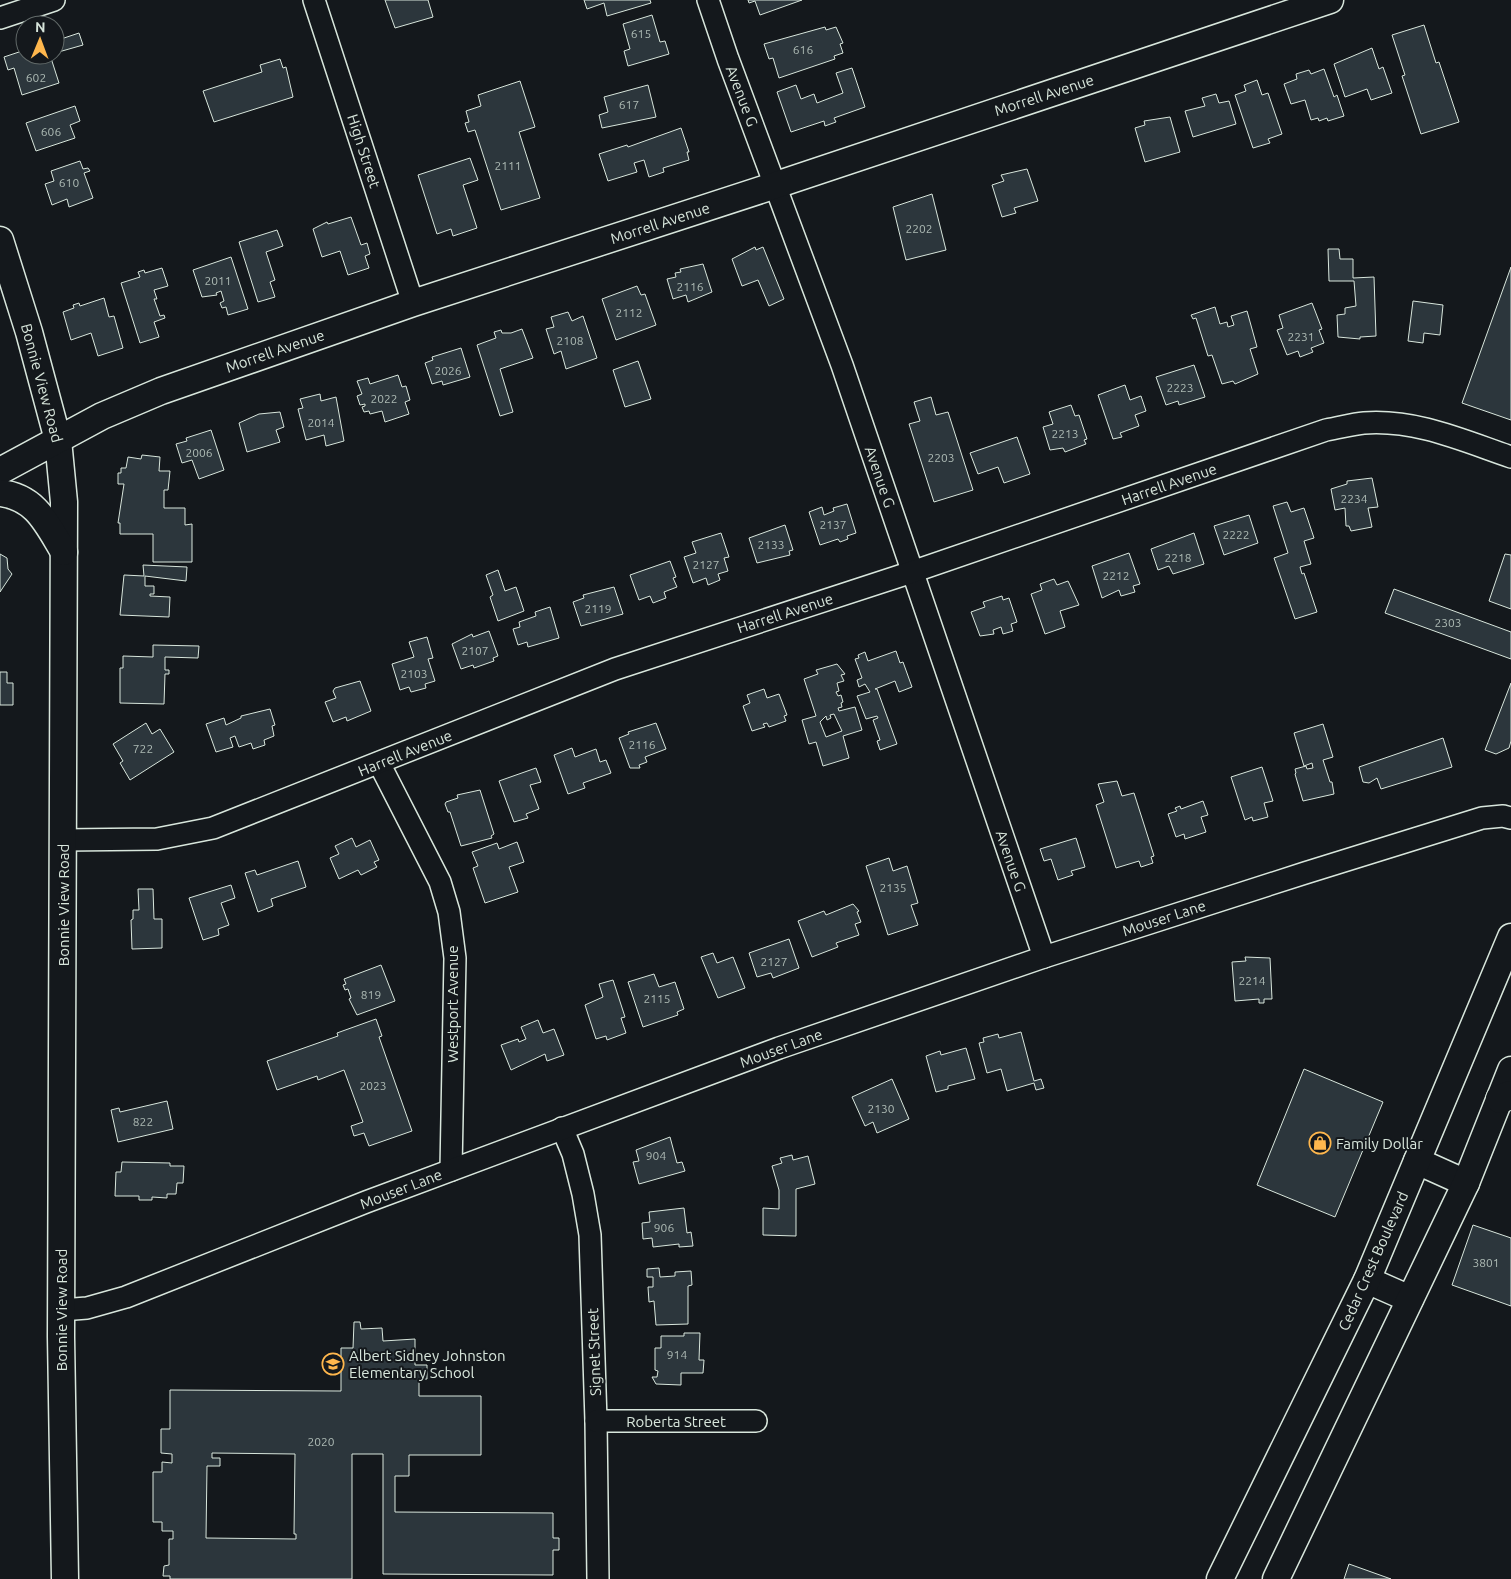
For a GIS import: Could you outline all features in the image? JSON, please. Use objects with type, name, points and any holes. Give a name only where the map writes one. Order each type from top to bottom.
[{"type":"street","points":[[0,18],[54,0]]},
{"type":"street","name":"High Street","points":[[314,0],[413,303]]},
{"type":"street","name":"Avenue G","points":[[708,0],[728,59],[842,365],[1044,958]]},
{"type":"street","name":"Morrell Avenue","points":[[0,471],[102,416],[161,391],[413,303],[776,186],[799,176],[1330,0]]},
{"type":"street","name":"Bonnie View Road","points":[[0,240],[29,332],[58,440],[64,502],[61,1310],[65,1579]]},
{"type":"street","name":"Harrell Avenue","points":[[63,840],[157,839],[214,828],[615,669],[912,572],[1326,430],[1364,423],[1392,423],[1428,428],[1511,457]]},
{"type":"street","points":[[0,493],[23,499],[41,515],[64,552]]},
{"type":"street","name":"Westport Avenue","points":[[379,763],[440,882],[449,912],[455,958],[451,1170]]},
{"type":"street","name":"Mouser Lane","points":[[61,1310],[87,1308],[126,1297],[366,1202],[562,1128],[779,1048],[1044,958],[1305,873],[1482,818],[1504,816],[1511,818]]},
{"type":"street","name":"Cedar Crest Boulevard","points":[[1220,1579],[1367,1280],[1511,937]]},
{"type":"street","points":[[1276,1579],[1466,1183],[1505,1097],[1511,1070]]},
{"type":"street","name":"Signet Street","points":[[562,1128],[573,1154],[583,1194],[590,1235],[596,1422],[598,1579]]},
{"type":"street","points":[[1417,1161],[1466,1183]]},
{"type":"street","points":[[1367,1280],[1410,1299]]},
{"type":"street","name":"Roberta Street","points":[[596,1422],[756,1421]]},
{"type":"building","points":[[385,0],[428,0],[433,17],[395,28]]},
{"type":"building","points":[[584,0],[650,0],[651,3],[607,16],[604,3],[587,9]]},
{"type":"building","points":[[748,0],[802,0],[760,15],[755,1],[749,3]]},
{"type":"building","points":[[652,15],[660,42],[665,41],[669,54],[628,66],[624,51],[630,49],[623,24]]},
{"type":"building","points":[[1424,25],[1436,63],[1439,62],[1459,122],[1421,134],[1402,76],[1405,75],[1392,35]]},
{"type":"building","points":[[825,27],[826,30],[836,27],[843,43],[840,44],[843,53],[834,56],[835,59],[779,78],[773,58],[769,59],[764,44]]},
{"type":"building","points":[[79,33],[83,45],[65,50],[65,38]]},
{"type":"building","points":[[1372,48],[1379,69],[1383,67],[1392,93],[1371,100],[1367,89],[1345,97],[1334,64]]},
{"type":"building","points":[[15,53],[15,65],[53,65],[59,83],[22,95],[14,68],[8,70],[4,57]]},
{"type":"building","points":[[280,59],[283,68],[286,67],[293,97],[214,122],[203,91],[262,72],[260,65]]},
{"type":"building","points":[[852,68],[865,107],[834,118],[836,122],[825,126],[824,121],[791,132],[777,92],[796,85],[801,99],[814,94],[817,103],[843,93],[836,73]]},
{"type":"building","points":[[1324,69],[1334,97],[1337,95],[1344,116],[1328,121],[1327,118],[1319,121],[1318,118],[1311,120],[1305,100],[1291,104],[1284,84],[1297,79],[1296,74],[1309,70],[1311,74]]},
{"type":"building","points":[[1257,80],[1262,95],[1268,93],[1282,134],[1268,139],[1270,143],[1253,148],[1235,95],[1246,91],[1244,85]]},
{"type":"building","points":[[520,81],[535,127],[519,132],[540,198],[501,210],[475,130],[468,132],[465,123],[469,122],[466,111],[481,106],[478,95]]},
{"type":"building","points":[[648,85],[656,117],[602,128],[599,115],[608,112],[604,97]]},
{"type":"building","points":[[1216,94],[1219,103],[1229,101],[1236,124],[1193,137],[1185,111],[1205,106],[1202,98]]},
{"type":"building","points":[[75,106],[80,121],[70,125],[75,138],[36,151],[26,123]]},
{"type":"building","points":[[1170,117],[1180,152],[1145,162],[1135,128],[1145,125],[1144,121]]},
{"type":"building","points":[[681,128],[689,152],[687,152],[689,160],[663,168],[664,172],[649,177],[644,160],[634,163],[637,172],[608,181],[599,154],[627,145],[628,147]]},
{"type":"building","points":[[470,158],[478,180],[463,185],[477,228],[453,236],[451,229],[437,234],[418,175]]},
{"type":"building","points":[[80,161],[83,169],[88,168],[90,171],[84,173],[93,198],[69,207],[67,199],[52,205],[45,184],[54,181],[51,171]]},
{"type":"building","points":[[1027,169],[1038,201],[1014,208],[1016,213],[1002,217],[992,185],[1004,181],[1001,175]]},
{"type":"building","points":[[932,194],[946,250],[906,260],[893,207]]},
{"type":"building","points":[[351,217],[361,245],[367,243],[370,254],[365,256],[369,268],[348,275],[340,251],[322,257],[313,229],[327,222],[328,224]]},
{"type":"building","points":[[277,230],[283,246],[266,252],[275,280],[270,282],[275,297],[258,302],[239,242]]},
{"type":"building","points":[[755,247],[756,250],[763,247],[784,299],[769,306],[758,280],[742,286],[732,259]]},
{"type":"building","points":[[1328,249],[1339,249],[1340,259],[1353,259],[1353,278],[1374,277],[1376,336],[1360,337],[1360,339],[1338,337],[1337,315],[1345,314],[1345,308],[1356,306],[1354,281],[1329,281]]},
{"type":"building","points":[[231,257],[248,309],[228,315],[226,307],[222,308],[220,303],[224,301],[221,291],[216,293],[217,295],[202,297],[193,270]]},
{"type":"building","points":[[703,264],[712,292],[688,302],[686,295],[673,299],[667,279],[676,277],[675,273],[681,272],[680,269]]},
{"type":"building","points":[[1511,267],[1511,420],[1462,403]]},
{"type":"building","points":[[162,268],[168,286],[154,290],[157,299],[154,299],[160,316],[164,315],[165,318],[154,322],[159,337],[140,343],[121,283],[140,277],[138,272],[144,270],[145,273]]},
{"type":"building","points":[[637,286],[641,295],[645,294],[656,325],[616,340],[602,299]]},
{"type":"building","points":[[104,298],[109,317],[114,316],[123,348],[98,356],[91,333],[71,340],[63,312],[74,308],[73,305],[79,303],[80,306]]},
{"type":"building","points":[[1413,301],[1443,305],[1440,335],[1424,333],[1423,343],[1408,341]]},
{"type":"building","points":[[1312,303],[1322,329],[1319,330],[1324,343],[1311,348],[1313,352],[1300,357],[1298,351],[1287,355],[1277,330],[1283,328],[1279,315]]},
{"type":"building","points":[[1215,307],[1220,324],[1227,322],[1228,327],[1234,325],[1231,316],[1247,311],[1257,347],[1250,349],[1258,374],[1235,384],[1233,381],[1222,384],[1212,355],[1208,356],[1196,318],[1193,319],[1191,315]]},
{"type":"building","points":[[568,312],[572,321],[583,316],[597,358],[566,369],[561,351],[554,354],[546,329],[554,327],[551,317]]},
{"type":"building","points":[[522,329],[533,358],[500,369],[513,412],[500,416],[477,345],[496,338],[494,332],[501,330],[502,333],[511,333]]},
{"type":"building","points":[[461,348],[470,377],[443,385],[442,381],[432,384],[425,363],[433,360],[432,357]]},
{"type":"building","points":[[638,361],[651,399],[625,407],[613,370]]},
{"type":"building","points":[[1194,365],[1205,397],[1179,405],[1178,401],[1166,405],[1156,377]]},
{"type":"building","points":[[398,375],[402,387],[406,386],[410,400],[405,402],[409,414],[385,422],[382,411],[370,414],[369,411],[364,412],[362,407],[365,404],[360,405],[357,396],[362,394],[357,381],[368,378],[370,384]]},
{"type":"building","points":[[1125,385],[1130,400],[1141,396],[1146,411],[1135,415],[1139,426],[1120,433],[1122,437],[1113,439],[1098,395]]},
{"type":"building","points":[[320,394],[321,401],[336,397],[344,441],[326,446],[324,435],[306,440],[298,409],[303,408],[300,399]]},
{"type":"building","points":[[931,397],[936,415],[948,412],[973,490],[934,502],[909,424],[920,421],[914,402]]},
{"type":"building","points":[[1071,405],[1075,416],[1079,415],[1087,439],[1084,440],[1086,444],[1065,452],[1063,448],[1050,450],[1043,427],[1053,424],[1049,412]]},
{"type":"building","points":[[280,412],[284,427],[276,430],[280,442],[247,452],[239,423],[259,414]]},
{"type":"building","points":[[211,430],[224,470],[199,479],[192,460],[182,463],[176,444],[187,441],[186,438]]},
{"type":"building","points":[[1017,437],[1030,474],[1004,483],[998,467],[978,474],[970,453]]},
{"type":"building","points":[[142,455],[160,457],[159,471],[170,471],[168,490],[164,490],[164,508],[185,508],[185,525],[192,524],[192,562],[153,562],[153,534],[120,534],[120,523],[118,523],[124,484],[118,484],[118,473],[121,473],[121,468],[126,468],[128,457],[141,459]]},
{"type":"building","points":[[1372,478],[1378,507],[1368,508],[1372,527],[1351,531],[1349,526],[1346,526],[1345,508],[1335,510],[1331,489],[1347,484],[1347,481]]},
{"type":"building","points":[[1287,502],[1291,512],[1304,508],[1314,538],[1304,541],[1311,564],[1300,567],[1302,574],[1304,573],[1317,612],[1295,619],[1274,558],[1288,553],[1273,506]]},
{"type":"building","points":[[847,504],[856,533],[847,536],[848,539],[840,542],[838,539],[820,545],[809,512],[822,507],[824,515],[834,511],[833,508]]},
{"type":"building","points":[[1249,515],[1258,543],[1224,555],[1214,526]]},
{"type":"building","points":[[785,525],[793,550],[789,551],[790,555],[757,563],[749,538]]},
{"type":"building","points":[[721,533],[729,557],[724,558],[728,571],[718,574],[720,580],[708,585],[706,578],[693,583],[684,557],[696,553],[692,542]]},
{"type":"building","points":[[1194,533],[1204,564],[1173,574],[1169,566],[1158,570],[1151,549]]},
{"type":"building","points":[[1129,553],[1140,584],[1133,586],[1135,592],[1121,596],[1119,590],[1102,598],[1092,566]]},
{"type":"building","points":[[0,554],[7,558],[8,569],[12,574],[0,592]]},
{"type":"building","points":[[1505,554],[1511,555],[1511,609],[1489,601]]},
{"type":"building","points":[[670,561],[676,577],[673,578],[677,587],[664,592],[666,598],[653,603],[650,596],[639,600],[630,575]]},
{"type":"building","points":[[143,565],[187,567],[186,581],[145,576],[145,586],[154,586],[154,594],[150,594],[150,596],[170,597],[169,617],[120,615],[124,575],[144,576]]},
{"type":"building","points":[[498,570],[505,591],[516,587],[524,611],[498,621],[490,597],[493,595],[486,575]]},
{"type":"building","points":[[1054,579],[1057,585],[1068,581],[1079,605],[1060,611],[1065,627],[1045,634],[1031,594],[1042,590],[1040,584]]},
{"type":"building","points":[[614,587],[623,614],[581,626],[573,602],[584,598],[583,595]]},
{"type":"building","points":[[1394,589],[1511,632],[1511,659],[1385,613]]},
{"type":"building","points":[[1002,596],[1003,600],[1009,598],[1017,622],[1011,624],[1013,631],[1003,634],[1001,627],[993,630],[994,634],[980,636],[971,612],[985,607],[983,602]]},
{"type":"building","points":[[550,607],[559,638],[528,647],[527,642],[518,645],[513,629],[520,627],[519,622],[536,616],[535,612]]},
{"type":"building","points":[[489,631],[498,656],[493,658],[494,661],[474,668],[473,665],[461,669],[452,644],[472,634],[473,637]]},
{"type":"building","points":[[427,637],[433,658],[428,659],[435,681],[425,684],[426,688],[411,692],[409,687],[400,690],[392,664],[414,657],[409,642]]},
{"type":"building","points":[[153,645],[199,646],[198,658],[165,657],[165,670],[169,670],[169,674],[165,674],[164,704],[120,703],[120,668],[123,668],[123,656],[153,657]]},
{"type":"building","points":[[896,651],[900,663],[903,662],[912,687],[899,692],[895,681],[875,689],[877,689],[897,744],[880,750],[877,741],[880,740],[873,720],[878,718],[877,716],[866,719],[857,696],[870,692],[865,684],[859,687],[857,680],[862,678],[855,659],[859,658],[858,655],[865,652],[868,661]]},
{"type":"building","points":[[837,664],[845,674],[841,675],[844,681],[837,683],[839,691],[836,692],[838,696],[841,695],[843,702],[841,703],[842,707],[838,708],[839,711],[855,707],[862,730],[843,736],[849,758],[823,766],[816,742],[809,744],[802,720],[816,716],[804,679],[818,674],[816,670]],"holes":[[[834,714],[842,731],[826,737],[820,722],[826,716],[827,720],[831,718],[830,715]]]},
{"type":"building","points":[[0,672],[7,672],[7,683],[13,683],[13,705],[0,705]]},
{"type":"building","points":[[360,681],[371,711],[347,721],[346,717],[333,722],[325,702],[336,698],[333,691],[335,688]]},
{"type":"building","points":[[1511,683],[1511,741],[1509,748],[1496,754],[1485,750]]},
{"type":"building","points":[[764,689],[767,698],[779,694],[787,715],[784,716],[786,721],[769,727],[767,723],[763,724],[765,727],[752,731],[743,706],[750,703],[747,695]]},
{"type":"building","points":[[270,709],[275,725],[272,726],[274,736],[264,740],[265,745],[253,749],[251,743],[239,747],[235,736],[230,738],[233,747],[216,752],[206,724],[224,718],[226,725],[241,718],[241,716]]},
{"type":"building","points":[[146,723],[152,734],[160,729],[174,752],[130,780],[120,763],[123,761],[113,744]]},
{"type":"building","points":[[656,723],[666,749],[645,757],[647,762],[639,765],[640,768],[630,768],[619,738],[629,734],[628,732]]},
{"type":"building","points":[[1323,724],[1333,757],[1323,760],[1330,782],[1332,782],[1334,794],[1303,801],[1295,769],[1306,766],[1307,769],[1313,768],[1312,763],[1304,766],[1294,733]]},
{"type":"building","points":[[1443,738],[1452,767],[1381,789],[1377,778],[1369,783],[1363,782],[1359,767]]},
{"type":"building","points":[[572,748],[575,757],[596,749],[600,762],[606,760],[611,773],[583,783],[585,788],[568,794],[554,755]]},
{"type":"building","points":[[1262,767],[1273,801],[1264,803],[1268,817],[1253,821],[1252,817],[1245,820],[1231,777]]},
{"type":"building","points":[[536,768],[541,782],[530,785],[539,809],[526,814],[528,818],[514,822],[499,781]]},
{"type":"building","points":[[1117,781],[1122,796],[1134,793],[1154,856],[1151,857],[1153,863],[1141,867],[1139,861],[1116,868],[1096,805],[1104,802],[1098,784]]},
{"type":"building","points":[[480,790],[494,834],[491,836],[492,838],[461,846],[450,812],[448,812],[445,804],[458,798],[457,795]]},
{"type":"building","points":[[1203,801],[1208,815],[1201,817],[1206,832],[1185,839],[1184,834],[1176,837],[1168,814],[1177,811],[1175,808],[1180,806],[1181,809]]},
{"type":"building","points":[[352,838],[356,847],[370,840],[379,860],[374,862],[377,867],[361,875],[358,870],[339,879],[330,858],[339,854],[335,846]]},
{"type":"building","points":[[1076,838],[1085,867],[1071,871],[1073,875],[1058,880],[1051,859],[1044,861],[1040,849]]},
{"type":"building","points":[[517,842],[524,862],[509,867],[518,892],[485,903],[473,868],[478,866],[472,852],[497,843],[499,849]]},
{"type":"building","points":[[889,858],[893,871],[907,866],[918,903],[911,905],[918,925],[888,935],[866,866]]},
{"type":"building","points":[[298,861],[306,887],[271,899],[273,906],[258,912],[245,873],[255,870],[257,875]]},
{"type":"building","points":[[231,885],[235,898],[221,903],[229,925],[218,929],[219,935],[203,940],[189,898]]},
{"type":"building","points":[[138,889],[153,889],[154,919],[162,919],[162,948],[132,949],[131,920],[133,919],[133,910],[139,910]]},
{"type":"building","points":[[853,904],[859,911],[857,912],[861,922],[855,924],[859,935],[836,943],[838,947],[812,957],[798,921],[824,911],[826,915]]},
{"type":"building","points":[[789,939],[799,968],[773,978],[771,973],[757,977],[749,953]]},
{"type":"building","points":[[713,953],[717,963],[733,957],[745,988],[718,998],[701,957]]},
{"type":"building","points":[[1245,957],[1270,958],[1272,999],[1264,999],[1264,1003],[1259,1003],[1259,999],[1235,1001],[1232,962],[1246,961]]},
{"type":"building","points":[[381,965],[395,1001],[357,1015],[349,999],[351,998],[348,989],[345,990],[343,985],[346,984],[344,979]]},
{"type":"building","points":[[654,974],[659,987],[675,982],[684,1009],[677,1012],[678,1015],[643,1027],[628,982]]},
{"type":"building","points":[[613,980],[625,1017],[621,1018],[626,1033],[607,1040],[606,1036],[596,1039],[585,1005],[603,997],[599,984]]},
{"type":"building","points":[[376,1019],[382,1036],[379,1037],[412,1131],[369,1146],[364,1133],[354,1136],[351,1126],[363,1122],[344,1070],[318,1080],[317,1076],[277,1090],[267,1061],[338,1036],[337,1033]]},
{"type":"building","points":[[538,1020],[543,1033],[554,1029],[564,1055],[547,1061],[545,1054],[511,1070],[501,1045],[518,1039],[519,1042],[526,1039],[521,1027]]},
{"type":"building","points":[[1021,1032],[1034,1081],[1041,1079],[1044,1088],[1036,1090],[1034,1083],[1007,1091],[1001,1069],[987,1073],[979,1043],[984,1042],[983,1038],[998,1034],[999,1038]]},
{"type":"building","points":[[966,1048],[975,1079],[948,1086],[948,1089],[936,1092],[926,1056],[940,1051],[941,1055]]},
{"type":"building","name":"Family Dollar","points":[[1304,1069],[1383,1102],[1335,1217],[1257,1185]]},
{"type":"building","points":[[892,1079],[909,1119],[877,1133],[873,1122],[865,1126],[852,1097]]},
{"type":"building","points":[[167,1101],[173,1129],[118,1142],[111,1110],[119,1108],[120,1112]]},
{"type":"building","points":[[670,1137],[677,1163],[682,1162],[685,1171],[639,1184],[633,1162],[639,1161],[636,1150]]},
{"type":"building","points":[[792,1155],[793,1160],[808,1156],[815,1184],[796,1189],[796,1236],[763,1235],[763,1208],[779,1209],[779,1190],[772,1166],[782,1163],[780,1158]]},
{"type":"building","points":[[122,1162],[170,1163],[170,1166],[184,1166],[183,1183],[177,1183],[176,1194],[167,1194],[167,1198],[152,1197],[152,1200],[139,1200],[139,1196],[115,1196],[116,1172],[121,1172]]},
{"type":"building","points":[[684,1208],[687,1233],[691,1232],[693,1246],[679,1247],[679,1244],[653,1247],[652,1238],[643,1239],[642,1223],[650,1222],[649,1212]]},
{"type":"building","points":[[1473,1225],[1511,1238],[1511,1306],[1452,1285]]},
{"type":"building","points":[[659,1268],[660,1277],[675,1276],[675,1272],[691,1271],[692,1285],[688,1286],[688,1324],[656,1325],[654,1301],[649,1302],[648,1287],[653,1287],[653,1277],[647,1277],[647,1269]]},
{"type":"building","points":[[354,1322],[360,1322],[361,1329],[382,1328],[383,1341],[415,1339],[415,1365],[427,1365],[427,1379],[419,1379],[419,1396],[481,1396],[481,1455],[409,1455],[409,1476],[395,1476],[395,1512],[553,1513],[553,1538],[559,1538],[559,1550],[553,1550],[553,1575],[383,1574],[383,1454],[352,1454],[352,1579],[170,1579],[170,1576],[163,1576],[164,1566],[169,1565],[169,1539],[173,1539],[173,1531],[162,1531],[162,1522],[153,1522],[153,1472],[162,1472],[162,1462],[172,1463],[172,1454],[161,1453],[161,1429],[170,1429],[170,1390],[341,1391],[341,1348],[353,1348]],"holes":[[[212,1453],[295,1454],[294,1534],[296,1534],[296,1539],[206,1538],[207,1466],[220,1466],[220,1458],[212,1458]]]},
{"type":"building","points":[[684,1333],[700,1333],[699,1360],[704,1360],[703,1373],[681,1373],[681,1385],[656,1384],[652,1377],[657,1377],[658,1371],[655,1370],[655,1348],[661,1348],[661,1336],[684,1336]]},
{"type":"building","points":[[1349,1564],[1391,1579],[1344,1579]]},
{"type":"place","name":"Family Dollar","points":[[1320,1143]]},
{"type":"place","name":"Albert Sidney Johnston Elementary School","points":[[333,1364]]}]
